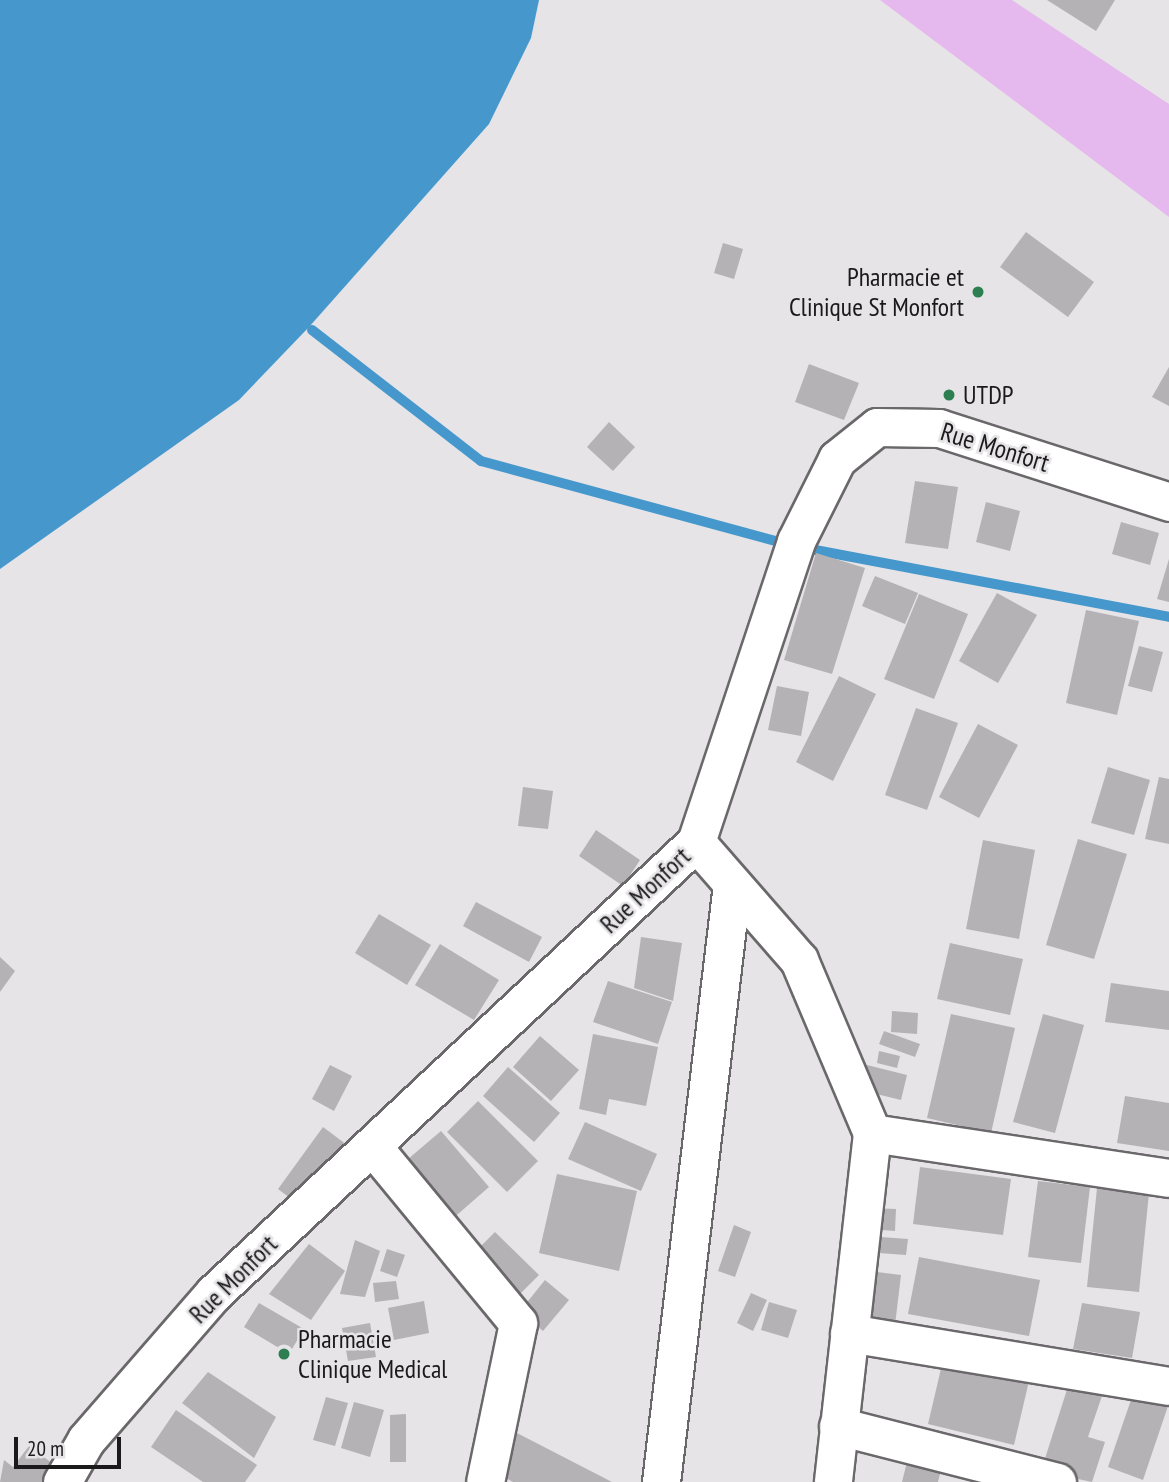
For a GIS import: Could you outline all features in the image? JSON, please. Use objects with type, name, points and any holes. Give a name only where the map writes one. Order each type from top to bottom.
[{"type":"street","name":"Rue Monfort","points":[[62,1482],[86,1440],[214,1293],[696,842],[796,541],[837,459],[877,427],[939,428],[1169,502]]},
{"type":"street","points":[[696,842],[799,960],[872,1133],[833,1482]]},
{"type":"street","points":[[661,1482],[732,884]]},
{"type":"street","points":[[872,1133],[1169,1178]]},
{"type":"street","points":[[373,1147],[518,1323],[485,1482]]},
{"type":"street","points":[[849,1333],[1169,1385]]},
{"type":"street","points":[[838,1426],[1057,1482]]},
{"type":"shaded area","points":[[880,0],[1012,0],[1169,104],[1169,217]]},
{"type":"water","points":[[0,0],[539,0],[531,38],[489,124],[309,327],[239,400],[0,569]]},
{"type":"building","points":[[1047,0],[1115,0],[1096,31]]},
{"type":"building","points":[[1026,232],[1094,282],[1068,317],[1000,267]]},
{"type":"building","points":[[723,243],[743,249],[734,279],[714,273]]},
{"type":"building","points":[[809,364],[859,383],[844,420],[795,402]]},
{"type":"building","points":[[1169,367],[1169,406],[1152,397]]},
{"type":"building","points":[[609,422],[635,447],[613,471],[587,447]]},
{"type":"building","points":[[915,481],[958,487],[948,549],[905,543]]},
{"type":"building","points":[[986,502],[1020,511],[1010,551],[976,542]]},
{"type":"building","points":[[1121,522],[1159,533],[1150,565],[1112,554]]},
{"type":"building","points":[[816,553],[865,568],[832,674],[784,660]]},
{"type":"building","points":[[1169,559],[1169,602],[1157,599]]},
{"type":"building","points":[[875,576],[918,593],[905,624],[862,606]]},
{"type":"building","points":[[997,593],[1037,615],[998,683],[959,661]]},
{"type":"building","points":[[919,594],[968,614],[934,699],[884,679]]},
{"type":"building","points":[[1086,610],[1139,621],[1117,715],[1066,703]]},
{"type":"building","points":[[1139,646],[1163,652],[1152,692],[1128,686]]},
{"type":"building","points":[[839,676],[876,694],[833,781],[796,762]]},
{"type":"building","points":[[777,686],[809,692],[801,736],[768,730]]},
{"type":"building","points":[[916,708],[958,723],[927,810],[885,795]]},
{"type":"building","points":[[978,724],[1018,745],[979,818],[939,797]]},
{"type":"building","points":[[1108,767],[1150,780],[1134,835],[1091,823]]},
{"type":"building","points":[[1159,777],[1169,779],[1169,844],[1145,839]]},
{"type":"building","points":[[523,787],[553,791],[548,829],[518,826]]},
{"type":"building","points":[[596,830],[640,860],[623,886],[579,856]]},
{"type":"building","points":[[1078,839],[1127,854],[1094,959],[1046,945]]},
{"type":"building","points":[[983,840],[1035,850],[1019,939],[966,929]]},
{"type":"building","points":[[476,902],[542,937],[529,962],[463,926]]},
{"type":"building","points":[[379,914],[431,945],[407,985],[355,953]]},
{"type":"building","points":[[641,937],[682,943],[673,1001],[634,988]]},
{"type":"building","points":[[950,943],[1023,959],[1010,1015],[937,999]]},
{"type":"building","points":[[440,944],[499,980],[474,1020],[415,985]]},
{"type":"building","points":[[0,957],[15,971],[0,992]]},
{"type":"building","points":[[608,981],[672,1002],[658,1044],[593,1022]]},
{"type":"building","points":[[1111,983],[1169,991],[1169,1030],[1105,1022]]},
{"type":"building","points":[[892,1011],[918,1013],[917,1034],[891,1032]]},
{"type":"building","points":[[951,1014],[1015,1028],[991,1133],[927,1118]]},
{"type":"building","points":[[1043,1014],[1084,1025],[1055,1133],[1013,1122]]},
{"type":"building","points":[[884,1031],[920,1044],[915,1057],[879,1044]]},
{"type":"building","points":[[593,1034],[658,1047],[646,1106],[609,1099],[606,1115],[579,1109]]},
{"type":"building","points":[[540,1036],[579,1070],[551,1101],[513,1067]]},
{"type":"building","points":[[879,1051],[900,1056],[897,1068],[877,1063]]},
{"type":"building","points":[[863,1064],[907,1075],[901,1100],[856,1089]]},
{"type":"building","points":[[330,1065],[352,1076],[334,1111],[312,1099]]},
{"type":"building","points":[[508,1067],[560,1113],[534,1142],[483,1096]]},
{"type":"building","points":[[1125,1096],[1169,1103],[1169,1151],[1117,1143]]},
{"type":"building","points":[[478,1101],[538,1161],[507,1192],[447,1132]]},
{"type":"building","points":[[585,1122],[657,1154],[641,1191],[568,1159]]},
{"type":"building","points":[[323,1127],[347,1145],[302,1207],[278,1189]]},
{"type":"building","points":[[441,1131],[489,1187],[450,1221],[401,1165]]},
{"type":"building","points":[[920,1167],[1011,1179],[1003,1235],[913,1224]]},
{"type":"building","points":[[557,1174],[637,1191],[619,1271],[539,1253]]},
{"type":"building","points":[[1038,1181],[1090,1187],[1081,1263],[1028,1257]]},
{"type":"building","points":[[1097,1188],[1149,1193],[1139,1292],[1087,1287]]},
{"type":"building","points":[[870,1208],[896,1209],[895,1231],[869,1229]]},
{"type":"building","points":[[734,1225],[751,1232],[735,1277],[718,1271]]},
{"type":"building","points":[[495,1232],[539,1275],[517,1297],[473,1254]]},
{"type":"building","points":[[867,1236],[908,1239],[906,1255],[865,1252]]},
{"type":"building","points":[[355,1240],[380,1251],[365,1297],[340,1294]]},
{"type":"building","points":[[309,1244],[345,1271],[311,1320],[269,1294]]},
{"type":"building","points":[[387,1249],[405,1255],[397,1277],[380,1271]]},
{"type":"building","points":[[919,1257],[1040,1280],[1029,1336],[908,1314]]},
{"type":"building","points":[[877,1272],[901,1275],[895,1325],[871,1322]]},
{"type":"building","points":[[545,1280],[569,1300],[543,1331],[520,1311]]},
{"type":"building","points":[[396,1281],[399,1299],[375,1302],[373,1283]]},
{"type":"building","points":[[751,1293],[767,1300],[753,1331],[737,1323]]},
{"type":"building","points":[[424,1301],[429,1333],[394,1340],[388,1308]]},
{"type":"building","points":[[769,1302],[797,1310],[788,1338],[761,1330]]},
{"type":"building","points":[[259,1303],[304,1329],[289,1354],[244,1327]]},
{"type":"building","points":[[1082,1303],[1140,1312],[1132,1358],[1073,1349]]},
{"type":"building","points":[[370,1323],[376,1357],[348,1361],[342,1328]]},
{"type":"building","points":[[943,1360],[1029,1381],[1014,1445],[928,1424]]},
{"type":"building","points":[[208,1372],[276,1417],[254,1458],[182,1403]]},
{"type":"building","points":[[1071,1377],[1105,1387],[1088,1437],[1105,1442],[1092,1482],[1041,1471]]},
{"type":"building","points":[[1134,1391],[1169,1403],[1143,1480],[1108,1467]]},
{"type":"building","points":[[326,1397],[348,1403],[335,1446],[313,1440]]},
{"type":"building","points":[[354,1402],[384,1410],[370,1457],[341,1448]]},
{"type":"building","points":[[176,1410],[257,1465],[245,1482],[203,1482],[151,1447]]},
{"type":"building","points":[[406,1414],[406,1462],[390,1462],[390,1415]]},
{"type":"building","points":[[515,1432],[612,1482],[513,1482],[506,1478]]},
{"type":"building","points":[[29,1446],[56,1466],[43,1482],[0,1482],[4,1460],[13,1467]]},
{"type":"building","points":[[908,1458],[942,1466],[938,1482],[902,1482]]},
{"type":"waterway","points":[[312,330],[481,461],[794,546],[1169,617]]},
{"type":"place","name":"Pharmacie et Clinique St Monfort","points":[[978,292]]},
{"type":"place","name":"UTDP","points":[[949,395]]},
{"type":"place","name":"Pharmacie Clinique Medical","points":[[284,1354]]}]
